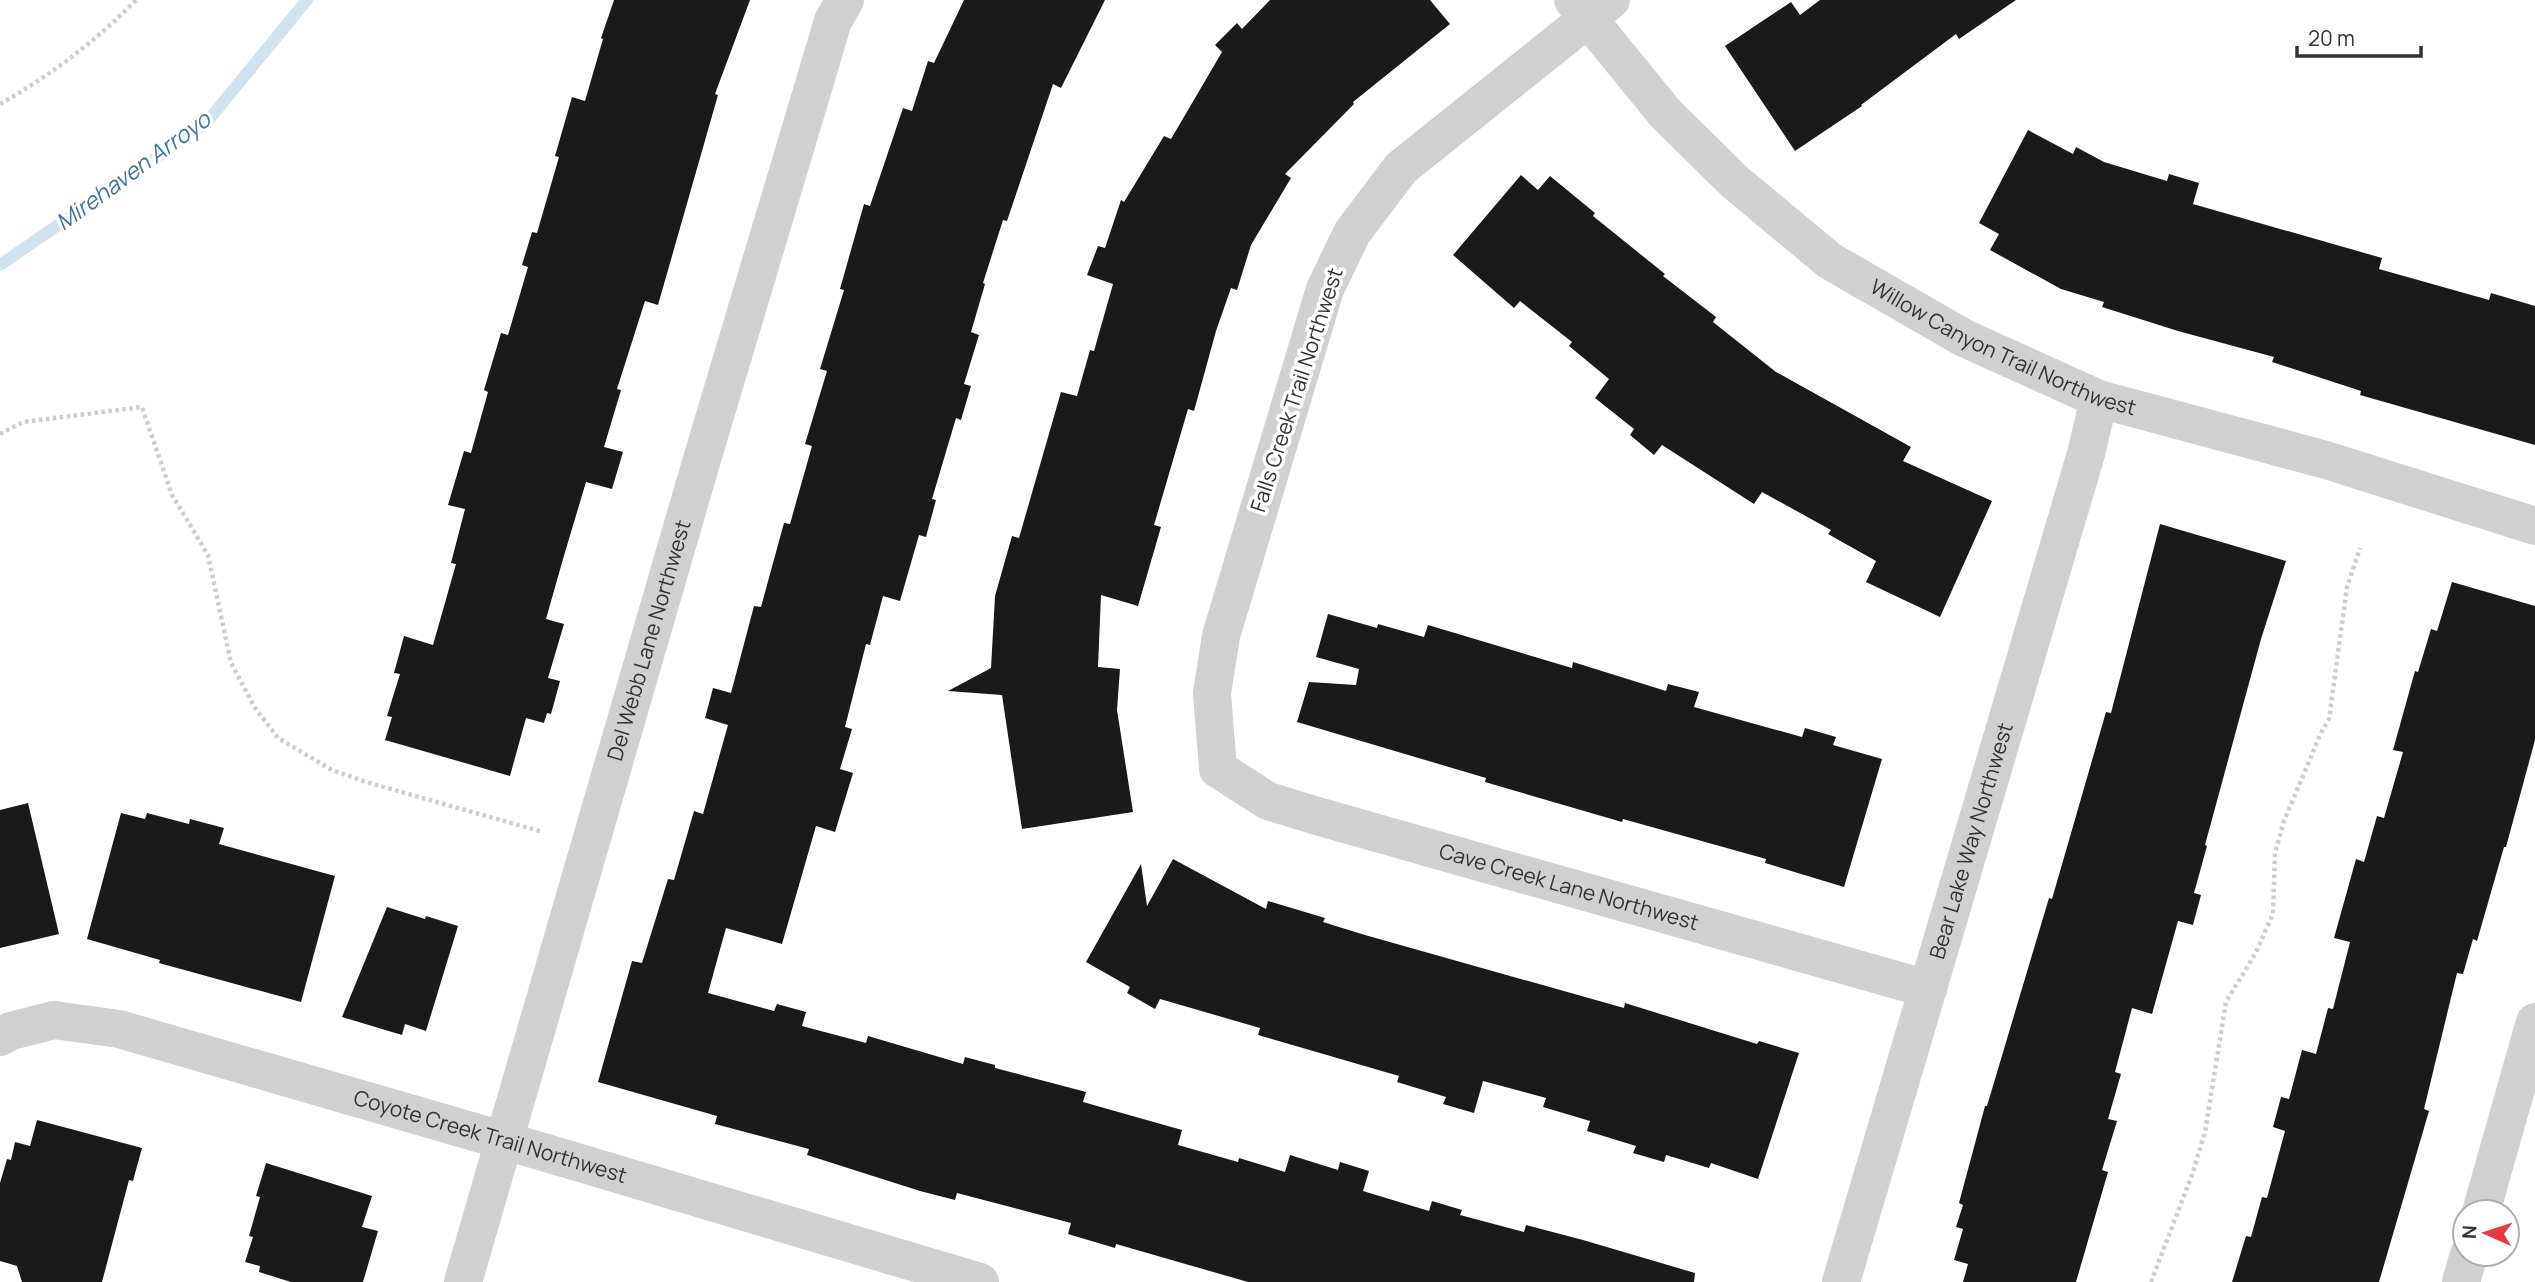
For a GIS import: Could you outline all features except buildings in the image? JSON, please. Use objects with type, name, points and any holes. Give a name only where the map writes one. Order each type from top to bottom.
[{"type":"street","name":"Del Webb Lane Northwest","points":[[463,1282],[700,466],[833,21],[845,0]]},
{"type":"street","name":"Willow Canyon Trail Northwest","points":[[1590,6],[1665,113],[1735,182],[1830,261],[1964,338],[2099,399],[2326,460],[2535,526]]},
{"type":"street","name":"Falls Creek Trail Northwest","points":[[1218,769],[1212,693],[1221,636],[1325,289],[1352,233],[1401,168],[1590,6]]},
{"type":"street","name":"Bear Lake Way Northwest","points":[[1841,1282],[2082,467],[2099,399]]},
{"type":"street","name":"Cave Creek Lane Northwest","points":[[1218,769],[1268,801],[1928,989]]},
{"type":"street","name":"Coyote Creek Trail Northwest","points":[[0,1037],[11,1031],[54,1020],[119,1029],[980,1282]]},
{"type":"street","points":[[2485,1198],[2535,1022]]},
{"type":"path","points":[[0,104],[39,82],[111,25],[136,0]]},
{"type":"path","points":[[0,433],[23,422],[142,407],[172,495],[208,555],[231,663],[254,708],[278,738],[332,770],[354,778],[543,832]]},
{"type":"path","points":[[2151,1282],[2192,1175],[2205,1132],[2226,1002],[2255,954],[2273,914],[2275,853],[2284,821],[2329,719],[2347,587],[2360,548]]},
{"type":"waterway","name":"Mirehaven Arroyo","points":[[0,265],[206,123],[307,0]]}]
